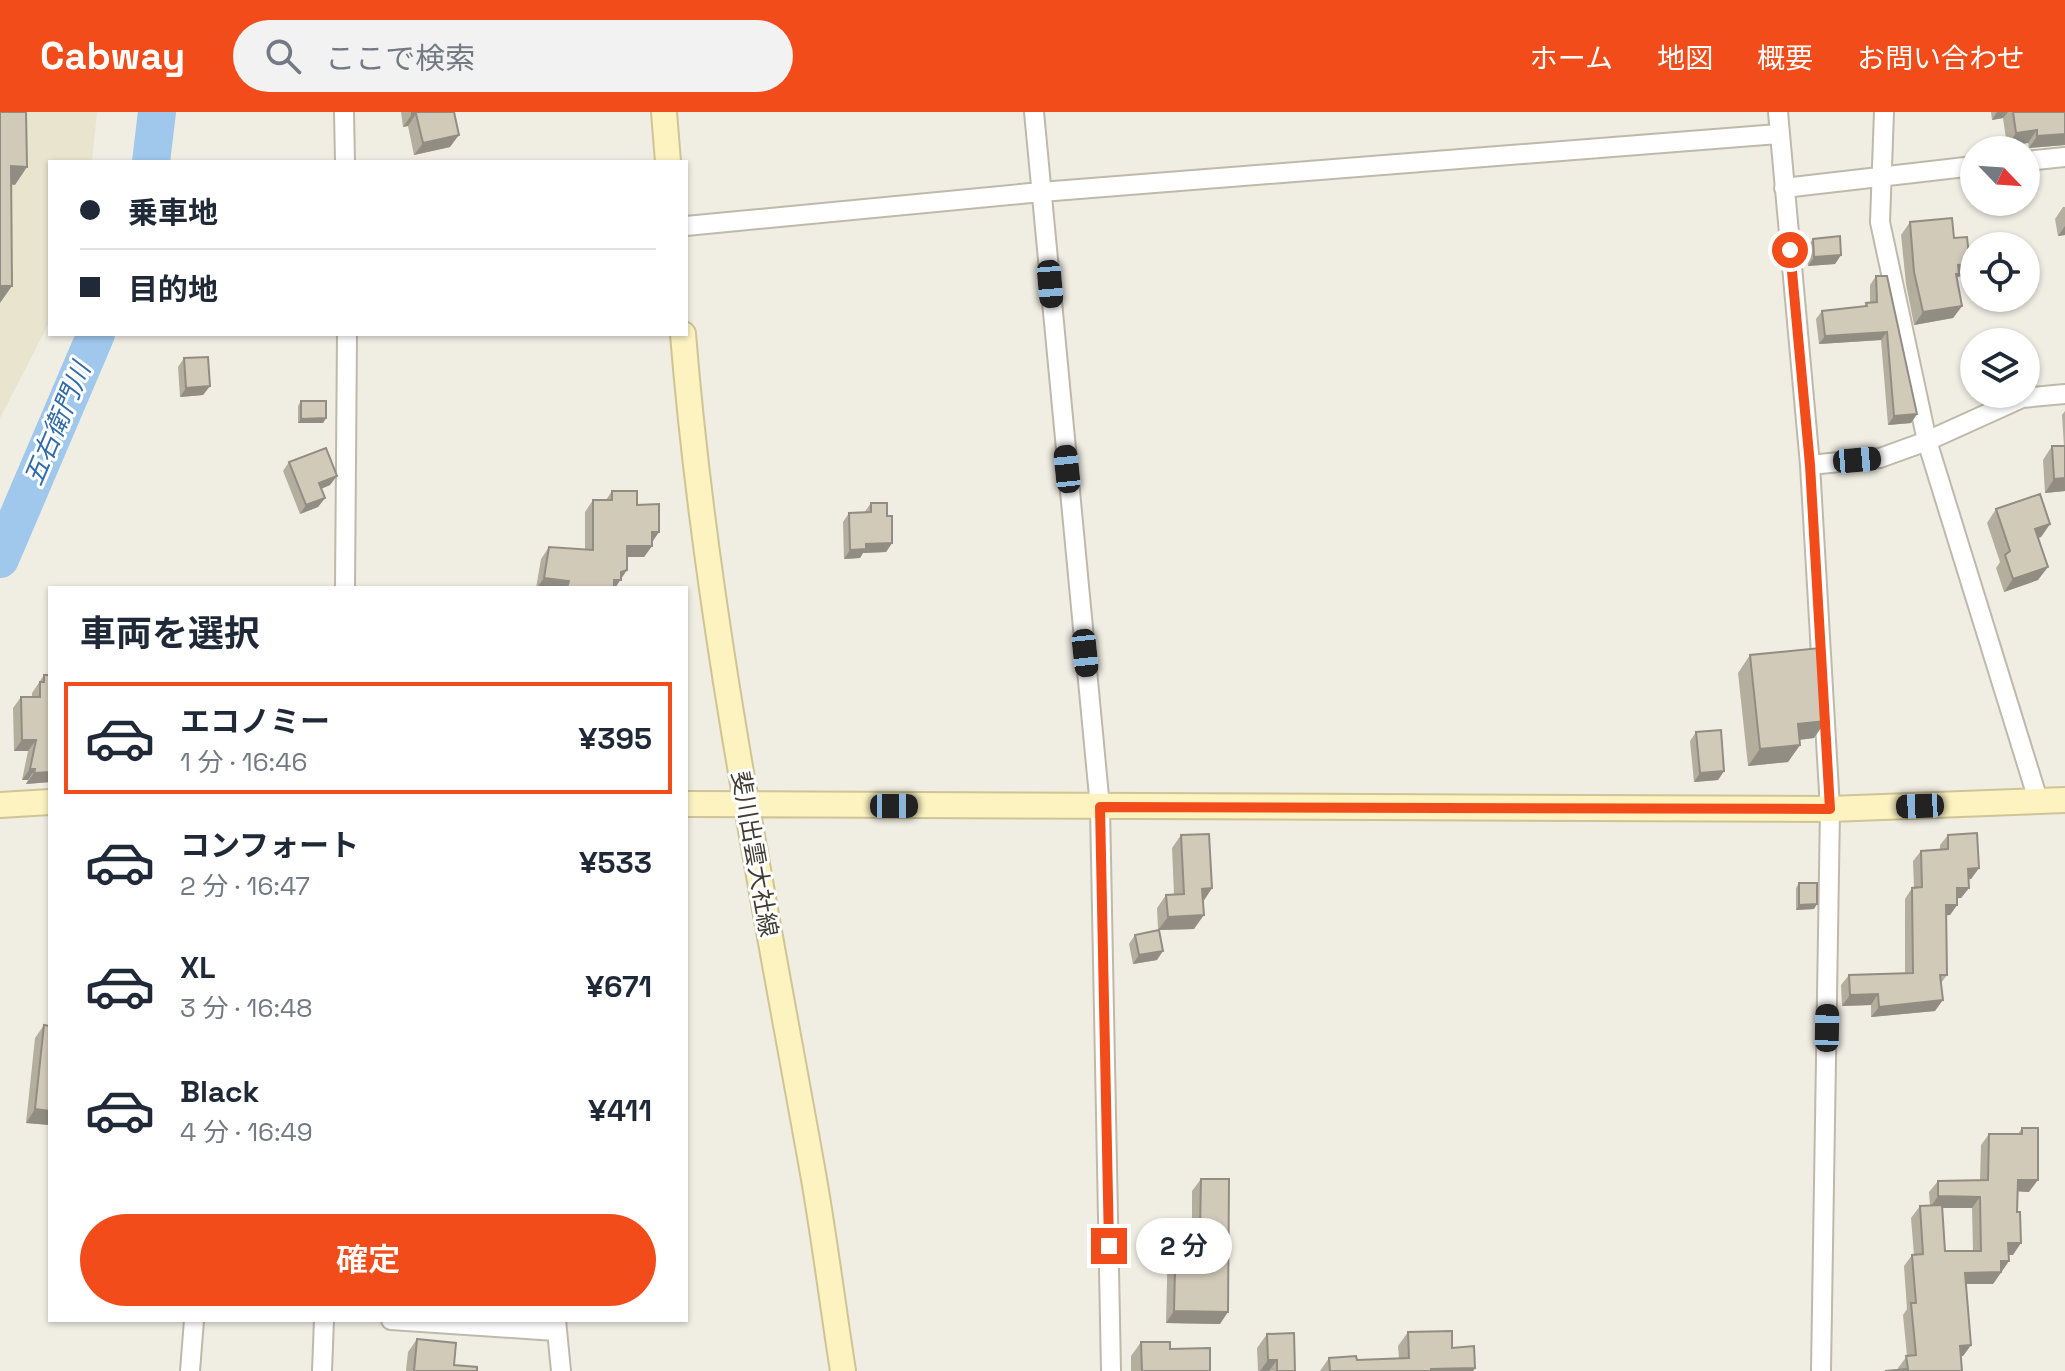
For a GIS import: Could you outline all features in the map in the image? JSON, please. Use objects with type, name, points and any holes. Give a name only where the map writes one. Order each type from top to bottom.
[{"type":"street","points":[[344,112],[345,160]]},
{"type":"street","points":[[664,112],[668,160]]},
{"type":"street","points":[[1034,112],[1100,807],[1111,1371]]},
{"type":"street","points":[[1778,112],[1810,465],[1830,809],[1821,1371]]},
{"type":"street","points":[[1884,112],[1880,222],[1927,441],[2039,803]]},
{"type":"street","points":[[688,226],[1041,192],[1778,134]]},
{"type":"street","points":[[2040,160],[2065,157]]},
{"type":"street","points":[[1784,188],[1960,167]]},
{"type":"street","points":[[345,586],[347,336]]},
{"type":"street","name":"斐川出雲大社線","points":[[683,336],[693,454],[719,639],[815,1184],[843,1371]]},
{"type":"street","points":[[1810,465],[1880,458],[1927,441],[2022,398],[2065,394]]},
{"type":"street","points":[[688,804],[1830,809],[2065,800]]},
{"type":"street","points":[[0,805],[48,802]]},
{"type":"street","points":[[190,1371],[194,1322]]},
{"type":"street","points":[[322,1371],[324,1322]]},
{"type":"street","points":[[446,1322],[555,1326],[561,1371]]},
{"type":"shaded area","points":[[0,112],[97,112],[92,160],[48,160],[48,325],[0,418]]},
{"type":"building","points":[[0,112],[26,112],[27,167],[11,166],[12,286],[0,286]]},
{"type":"building","points":[[412,112],[454,112],[459,135],[423,143],[416,114]]},
{"type":"building","points":[[2013,112],[2065,112],[2065,134],[2037,136],[2037,130],[2016,133]]},
{"type":"building","points":[[1952,218],[1954,238],[1960,238],[1959,274],[1956,274],[1960,306],[1923,312],[1914,272],[1910,222]]},
{"type":"building","points":[[1840,236],[1841,255],[1814,257],[1813,239]]},
{"type":"building","points":[[1876,276],[1887,276],[1917,414],[1894,416],[1887,332],[1825,336],[1822,311],[1877,302]]},
{"type":"building","points":[[208,357],[210,386],[186,388],[184,358]]},
{"type":"building","points":[[301,401],[326,401],[326,418],[301,419]]},
{"type":"building","points":[[2052,446],[2065,446],[2065,478],[2054,479]]},
{"type":"building","points":[[326,448],[337,476],[319,483],[325,498],[306,505],[289,462]]},
{"type":"building","points":[[612,491],[637,491],[637,505],[659,504],[659,532],[652,532],[652,546],[627,546],[627,570],[621,572],[621,580],[614,580],[614,586],[568,586],[569,581],[544,578],[549,547],[593,550],[593,500],[612,500]]},
{"type":"building","points":[[2040,494],[2050,524],[2035,529],[2048,567],[2013,579],[2005,555],[2010,551],[1996,509]]},
{"type":"building","points":[[871,503],[887,503],[887,516],[892,516],[892,543],[866,544],[866,549],[850,550],[849,513],[871,512]]},
{"type":"building","points":[[1820,648],[1826,721],[1798,724],[1800,745],[1760,749],[1750,655]]},
{"type":"building","points":[[44,675],[48,675],[48,772],[34,773],[35,769],[30,769],[36,740],[22,740],[21,697],[40,697],[40,682],[44,682]]},
{"type":"building","points":[[1721,730],[1724,771],[1700,773],[1696,732]]},
{"type":"building","points":[[1977,833],[1979,868],[1968,869],[1969,888],[1957,888],[1957,905],[1946,905],[1947,975],[1940,975],[1943,1000],[1879,1007],[1878,994],[1850,995],[1849,975],[1913,973],[1912,888],[1922,887],[1921,851],[1948,849],[1948,835]]},
{"type":"building","points":[[1209,834],[1212,888],[1202,889],[1204,915],[1168,917],[1166,895],[1184,894],[1181,835]]},
{"type":"building","points":[[1799,883],[1817,883],[1817,904],[1799,905]]},
{"type":"building","points":[[1159,930],[1163,951],[1139,955],[1135,935]]},
{"type":"building","points":[[44,1025],[48,1026],[48,1111],[35,1109]]},
{"type":"building","points":[[2022,1128],[2038,1128],[2038,1180],[2018,1180],[2017,1212],[2020,1212],[2021,1243],[2008,1243],[2009,1261],[2001,1261],[2001,1272],[1965,1273],[1971,1345],[1960,1346],[1962,1371],[1885,1371],[1908,1369],[1906,1356],[1916,1355],[1911,1303],[1916,1303],[1912,1255],[1923,1254],[1920,1206],[1942,1205],[1945,1251],[1981,1251],[1980,1197],[1938,1196],[1938,1181],[1988,1180],[1989,1134],[2022,1134]]},
{"type":"building","points":[[1201,1179],[1229,1179],[1228,1312],[1174,1311],[1176,1229],[1200,1228]]},
{"type":"building","points":[[1452,1331],[1452,1348],[1474,1346],[1475,1368],[1330,1371],[1329,1358],[1409,1358],[1408,1332]]},
{"type":"building","points":[[1294,1333],[1295,1371],[1277,1371],[1277,1360],[1268,1360],[1267,1334]]},
{"type":"building","points":[[417,1339],[456,1343],[454,1365],[477,1367],[477,1371],[414,1371]]},
{"type":"building","points":[[1141,1342],[1170,1342],[1170,1349],[1210,1348],[1210,1371],[1142,1371]]},
{"type":"waterway","name":"五右衛門川","points":[[151,160],[157,112]]},
{"type":"waterway","name":"五右衛門川","points":[[0,559],[95,336]]},
{"type":"route","points":[[1109,1246],[1100,807],[1830,809],[1810,465],[1790,250]]}]
